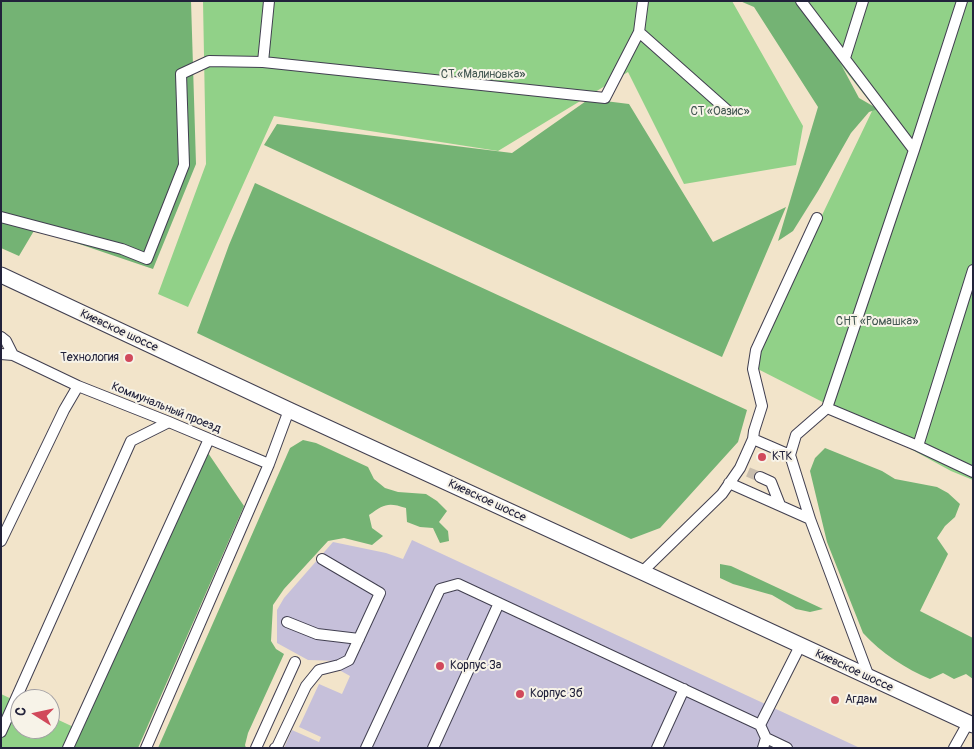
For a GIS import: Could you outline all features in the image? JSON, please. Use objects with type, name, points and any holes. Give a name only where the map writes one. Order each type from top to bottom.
[{"type":"highway","name":"Киевское шоссе","points":[[1,276],[971,724]]},
{"type":"street","points":[[263,62],[269,1]]},
{"type":"street","points":[[1,217],[122,249],[147,259],[184,165],[181,74],[209,61],[263,62],[605,98],[639,32],[643,1]]},
{"type":"street","points":[[801,1],[914,150]]},
{"type":"street","points":[[845,58],[863,1]]},
{"type":"street","points":[[869,678],[810,519],[790,454],[796,436],[827,408],[962,1]]},
{"type":"street","points":[[639,32],[728,111]]},
{"type":"street","points":[[642,572],[744,470],[762,406],[753,368],[756,350],[817,218]]},
{"type":"street","points":[[918,446],[973,270]]},
{"type":"street","points":[[1,336],[14,355]]},
{"type":"street","name":"Коммунальный проезд","points":[[1,354],[14,355],[78,386],[269,464]]},
{"type":"street","points":[[1,541],[64,410],[78,386]]},
{"type":"street","points":[[827,408],[918,446],[973,472]]},
{"type":"street","points":[[146,748],[269,464],[289,410]]},
{"type":"street","points":[[1,732],[131,441],[169,422]]},
{"type":"street","points":[[68,748],[209,439]]},
{"type":"street","points":[[753,439],[790,454]]},
{"type":"street","points":[[760,477],[771,482],[780,505]]},
{"type":"street","points":[[729,483],[810,519]]},
{"type":"street","points":[[275,748],[306,686],[319,670],[339,665],[349,660],[380,593],[322,559]]},
{"type":"street","points":[[366,748],[440,589],[458,584],[760,724]]},
{"type":"street","points":[[433,748],[499,603]]},
{"type":"street","points":[[287,622],[317,634],[359,639]]},
{"type":"street","points":[[787,748],[764,743],[760,724],[800,646]]},
{"type":"street","points":[[256,748],[295,662]]},
{"type":"street","points":[[658,748],[684,689]]},
{"type":"street","points":[[954,748],[971,724]]},
{"type":"shaded area","points":[[412,540],[860,748],[284,748],[292,730],[319,742],[321,737],[299,727],[319,684],[342,694],[350,676],[341,671],[338,661],[308,660],[277,643],[277,610],[284,598],[333,542],[386,553],[403,559]]},
{"type":"green space","points":[[1,1],[191,1],[196,164],[153,269],[35,229],[19,256],[1,248]]},
{"type":"green space","name":"СТ «Малиновка»","points":[[203,1],[732,1],[803,126],[796,165],[684,184],[628,72],[498,151],[274,116],[188,307],[158,294],[206,164]]},
{"type":"green space","points":[[740,1],[807,1],[859,98],[878,109],[869,112],[851,133],[793,231],[778,241],[818,107],[754,7]]},
{"type":"green space","name":"СНТ «Ромашка»","points":[[790,1],[973,1],[973,480],[951,471],[852,417],[750,365],[874,107]]},
{"type":"green space","points":[[589,99],[629,104],[713,242],[786,207],[722,357],[264,145],[277,124],[512,153]]},
{"type":"green space","points":[[255,183],[747,410],[738,442],[660,528],[631,539],[197,333],[229,245]]},
{"type":"green space","points":[[303,440],[316,443],[368,467],[374,479],[385,488],[398,492],[426,494],[437,501],[447,511],[439,522],[448,531],[449,541],[440,543],[433,528],[420,527],[407,522],[406,508],[386,505],[369,515],[372,528],[383,536],[372,545],[344,538],[328,541],[284,589],[273,605],[271,641],[276,649],[284,654],[248,733],[246,748],[158,748],[290,448]]},
{"type":"green space","points":[[825,448],[882,471],[895,479],[937,487],[948,493],[960,504],[955,517],[945,526],[937,538],[948,554],[920,611],[973,638],[973,679],[966,674],[954,679],[943,673],[930,679],[894,660],[863,633],[827,542],[810,471],[815,458]]},
{"type":"green space","points":[[206,450],[244,506],[138,748],[72,748]]},
{"type":"green space","points":[[720,564],[731,566],[823,609],[810,612],[796,609],[772,595],[733,584],[720,578]]},
{"type":"green space","points":[[1,694],[10,698],[10,739],[60,739],[60,721],[80,730],[72,748],[1,748]]},
{"type":"tunnel","points":[[748,472],[760,477]]},
{"type":"place","name":"Технология","points":[[129,358]]},
{"type":"place","name":"КТК","points":[[762,457]]},
{"type":"place","name":"Корпус 3a","points":[[440,666]]},
{"type":"place","name":"Корпус 3б","points":[[520,694]]},
{"type":"place","name":"Агдам","points":[[835,700]]},
{"type":"park label","name":"СТ «Оазис»","points":[[720,112]]}]
